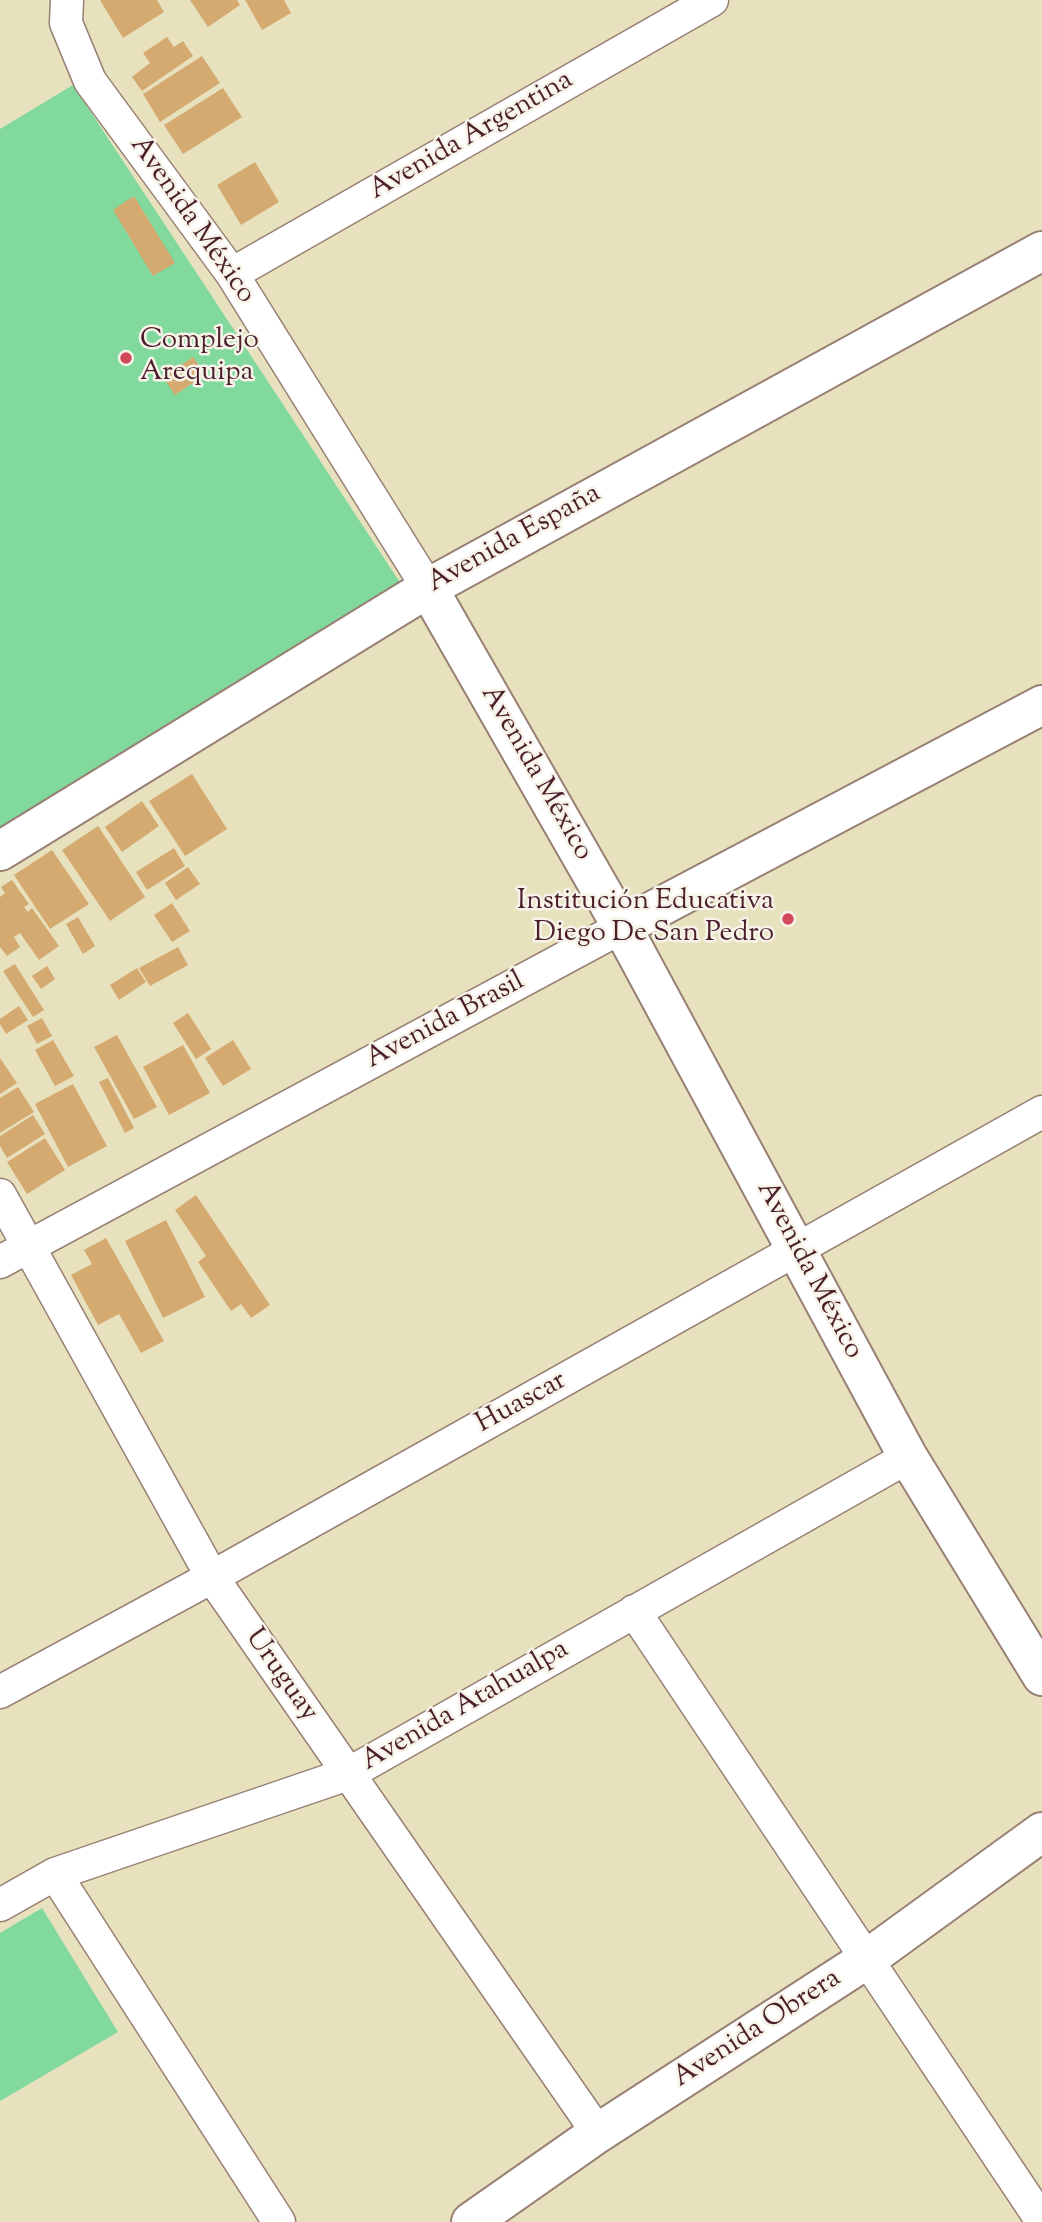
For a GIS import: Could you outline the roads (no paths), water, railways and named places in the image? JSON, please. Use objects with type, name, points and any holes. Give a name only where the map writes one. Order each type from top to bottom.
[{"type":"street","name":"Avenida México","points":[[67,0],[66,23],[90,81],[232,274],[428,588],[622,927],[908,1457],[1042,1676]]},
{"type":"street","name":"Avenida Argentina","points":[[232,274],[712,0]]},
{"type":"street","name":"Avenida España","points":[[0,851],[428,588],[1042,251]]},
{"type":"street","name":"Avenida Brasil","points":[[0,1262],[622,927],[1042,705]]},
{"type":"street","name":"Huascar","points":[[0,1692],[212,1577],[1042,1112]]},
{"type":"street","name":"Uruguay","points":[[0,1195],[212,1577],[598,2133]]},
{"type":"street","name":"Avenida Atahualpa","points":[[0,1905],[55,1874],[348,1773],[908,1457]]},
{"type":"street","points":[[634,1611],[1042,2221]]},
{"type":"street","name":"Avenida Obrera","points":[[471,2222],[598,2133],[867,1959],[1042,1832]]},
{"type":"street","points":[[55,1874],[279,2222]]},
{"type":"place","name":"Complejo Arequipa","points":[[126,358]]},
{"type":"place","name":"Institución Educativa Diego De San Pedro","points":[[788,919]]}]
